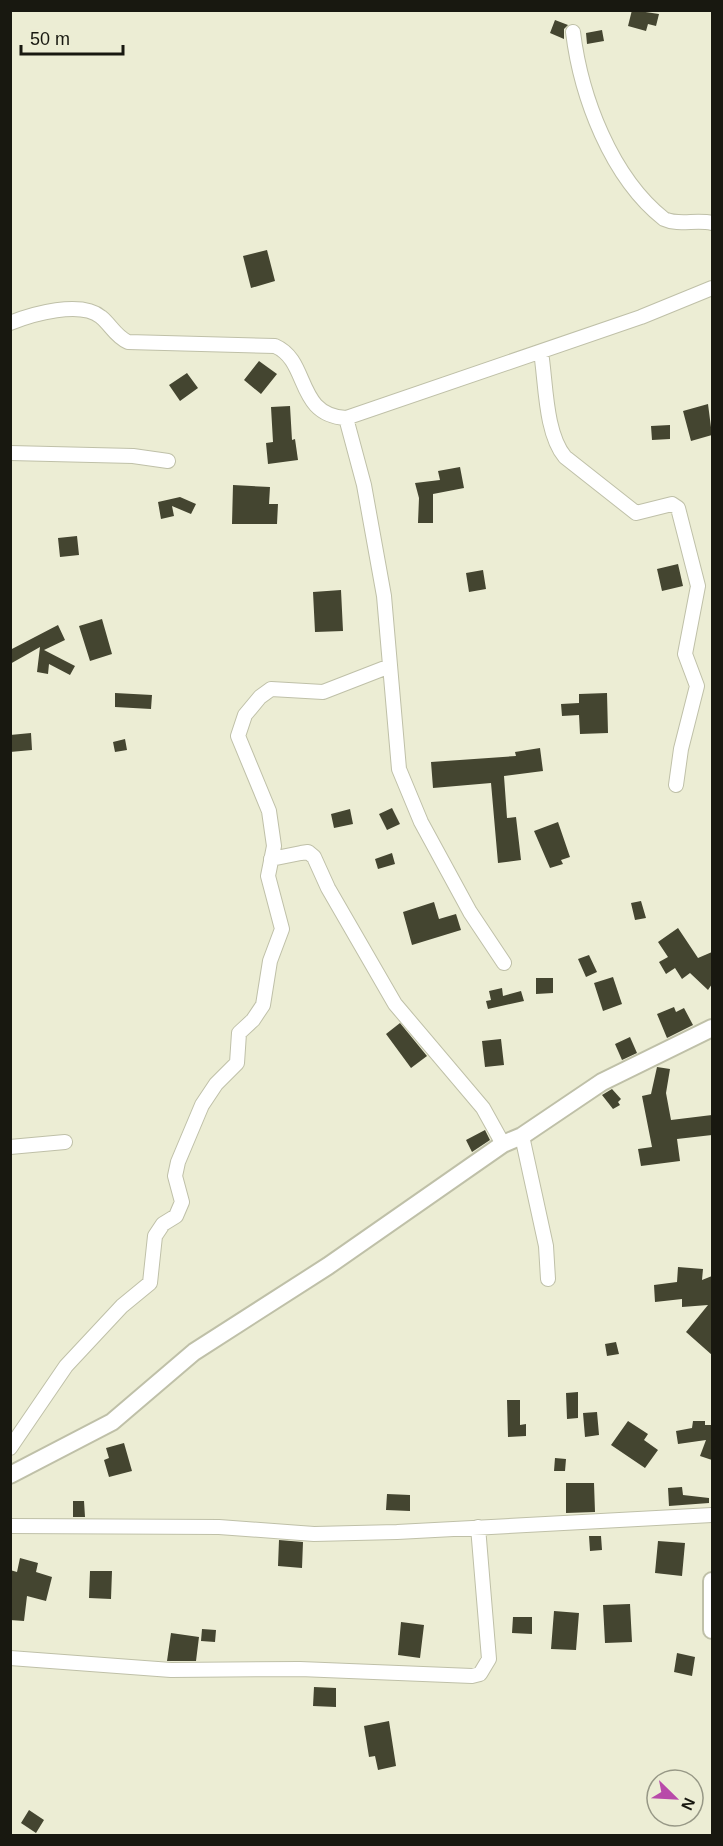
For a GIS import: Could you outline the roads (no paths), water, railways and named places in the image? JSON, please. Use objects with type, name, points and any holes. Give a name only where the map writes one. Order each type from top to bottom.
[{"type":"street","points":[[573,32],[582,86],[618,167],[664,219],[675,223],[698,220],[712,223]]},
{"type":"street","points":[[10,323],[62,310],[81,308],[99,315],[119,338],[128,342],[275,346],[288,354],[314,404],[327,414],[346,418],[641,317],[712,288]]},
{"type":"street","points":[[541,352],[551,429],[557,447],[565,457],[636,513],[672,504],[678,508],[698,586],[685,654],[697,686],[681,749],[676,785]]},
{"type":"street","points":[[346,418],[364,485],[385,608],[396,752],[407,791],[470,912],[504,963]]},
{"type":"street","points":[[10,453],[133,456],[168,461]]},
{"type":"street","points":[[10,1448],[66,1366],[122,1306],[150,1283],[155,1236],[163,1224],[176,1216],[182,1202],[175,1176],[178,1162],[202,1105],[216,1084],[237,1063],[239,1033],[253,1020],[263,1005],[270,961],[282,929],[268,876],[274,846],[269,811],[238,736],[245,715],[260,697],[271,689],[323,692],[390,666]]},
{"type":"street","points":[[271,859],[308,852],[314,857],[328,888],[388,994],[478,1102],[503,1144]]},
{"type":"street","points":[[10,1475],[112,1422],[194,1352],[328,1266],[503,1144],[522,1136],[602,1082],[712,1029]]},
{"type":"street","points":[[522,1136],[546,1246],[548,1279]]},
{"type":"street","points":[[10,1147],[65,1142]]},
{"type":"street","points":[[10,1526],[219,1527],[314,1534],[712,1515]]},
{"type":"street","points":[[10,1658],[171,1670],[300,1669],[472,1676],[480,1674],[489,1659],[478,1527]]},
{"type":"street","points":[[712,1581],[712,1630]]}]
